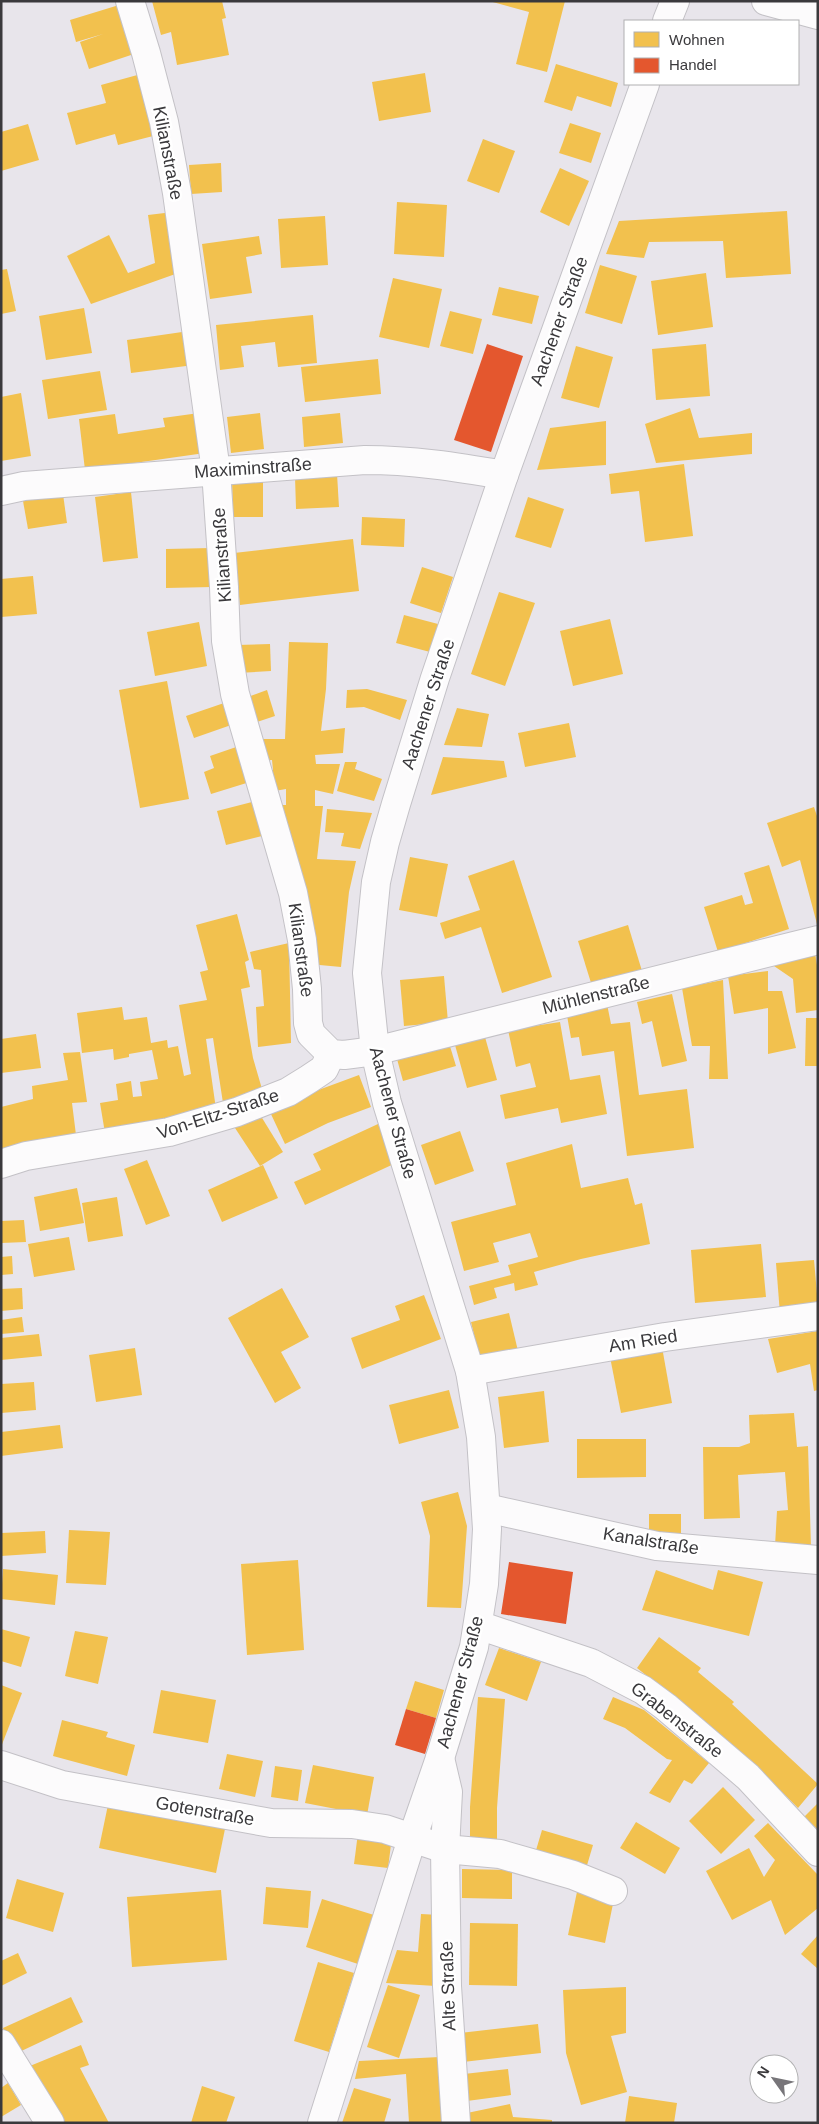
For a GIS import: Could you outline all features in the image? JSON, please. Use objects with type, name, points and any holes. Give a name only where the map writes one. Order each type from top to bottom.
[{"type":"street","name":"Kilianstraße","points":[[130,1],[162,113],[175,184],[216,471],[226,641],[235,694],[292,893],[306,979],[308,1023],[312,1034],[331,1054]]},
{"type":"street","points":[[668,20],[675,1]]},
{"type":"street","points":[[766,1],[818,15]]},
{"type":"street","name":"Aachener Straße","points":[[322,2123],[474,1647],[484,1584],[487,1529],[481,1437],[470,1371],[387,1103],[375,1051],[367,973],[376,882],[385,842],[436,678],[504,475],[645,85]]},
{"type":"street","name":"Maximinstraße","points":[[1,491],[24,486],[365,460],[405,460],[504,475]]},
{"type":"street","name":"Mühlenstraße","points":[[375,1051],[818,940]]},
{"type":"street","points":[[331,1054],[344,1055],[375,1051]]},
{"type":"street","name":"Von-Eltz-Straße","points":[[1,1164],[26,1156],[170,1132],[237,1112],[288,1092],[324,1068],[331,1054]]},
{"type":"street","name":"Am Ried","points":[[470,1371],[665,1337],[818,1316]]},
{"type":"street","name":"Kanalstraße","points":[[486,1508],[656,1546],[818,1560]]},
{"type":"street","name":"Grabenstraße","points":[[478,1626],[591,1663],[643,1690],[666,1707],[748,1777],[818,1852]]},
{"type":"street","name":"Alte Straße","points":[[440,1758],[448,1792],[445,1849],[447,1986],[456,2123]]},
{"type":"street","name":"Gotenstraße","points":[[1,1766],[62,1785],[262,1821],[352,1824],[385,1829],[412,1839]]},
{"type":"street","points":[[412,1839],[445,1849],[500,1854],[573,1874],[613,1891]]},
{"type":"street","points":[[1,2044],[50,2123]]},
{"type":"building: Wohnen","points":[[152,1],[222,1],[226,18],[222,19],[229,55],[177,65],[171,32],[161,35]]},
{"type":"building: Wohnen","points":[[489,1],[565,1],[547,72],[516,64],[529,12]]},
{"type":"building: Wohnen","points":[[119,5],[134,54],[89,69],[80,42],[103,34],[76,42],[70,20]]},
{"type":"building: Wohnen","points":[[556,64],[618,83],[611,107],[577,96],[572,111],[544,102]]},
{"type":"building: Wohnen","points":[[425,73],[431,112],[379,121],[372,82]]},
{"type":"building: Wohnen","points":[[141,74],[157,135],[118,145],[115,134],[76,145],[67,113],[106,103],[101,85]]},
{"type":"building: Wohnen","points":[[570,123],[601,133],[591,163],[559,153]]},
{"type":"building: Wohnen","points":[[28,124],[39,160],[1,171],[1,132]]},
{"type":"building: Wohnen","points":[[483,139],[515,151],[499,193],[467,181]]},
{"type":"building: Wohnen","points":[[221,163],[222,192],[191,194],[189,165]]},
{"type":"building: Wohnen","points":[[560,168],[589,181],[569,226],[540,212]]},
{"type":"building: Wohnen","points":[[397,202],[447,205],[444,257],[394,254]]},
{"type":"building: Wohnen","points":[[787,211],[791,274],[726,278],[723,241],[649,242],[644,258],[606,254],[619,221]]},
{"type":"building: Wohnen","points":[[173,212],[181,272],[91,304],[67,256],[109,235],[128,273],[155,263],[148,215]]},
{"type":"building: Wohnen","points":[[325,216],[328,265],[281,268],[278,219]]},
{"type":"building: Wohnen","points":[[259,236],[262,254],[246,257],[252,293],[210,299],[202,244]]},
{"type":"building: Wohnen","points":[[600,265],[637,276],[622,324],[585,313]]},
{"type":"building: Wohnen","points":[[7,269],[16,311],[1,314],[1,270]]},
{"type":"building: Wohnen","points":[[706,273],[713,327],[658,335],[651,281]]},
{"type":"building: Wohnen","points":[[393,278],[442,289],[429,348],[379,337]]},
{"type":"building: Wohnen","points":[[499,287],[539,296],[532,324],[492,315]]},
{"type":"building: Wohnen","points":[[84,308],[92,353],[46,360],[39,316]]},
{"type":"building: Wohnen","points":[[450,311],[482,319],[473,354],[440,346]]},
{"type":"building: Wohnen","points":[[313,315],[317,363],[278,367],[275,342],[241,346],[244,367],[220,370],[216,325]]},
{"type":"building: Wohnen","points":[[189,331],[194,365],[131,373],[127,340]]},
{"type":"building: Wohnen","points":[[706,344],[710,396],[656,400],[652,349]]},
{"type":"building: Wohnen","points":[[576,346],[613,357],[599,408],[561,398]]},
{"type":"building: Wohnen","points":[[378,359],[381,394],[305,402],[301,367]]},
{"type":"building: Wohnen","points":[[100,371],[107,410],[48,419],[42,380]]},
{"type":"building: Wohnen","points":[[21,393],[31,456],[1,461],[1,397]]},
{"type":"building: Wohnen","points":[[690,408],[699,438],[752,433],[752,454],[656,463],[645,424]]},
{"type":"building: Wohnen","points":[[199,413],[205,453],[85,470],[79,419],[115,414],[118,434],[165,427],[163,418]]},
{"type":"building: Wohnen","points":[[260,413],[264,449],[231,453],[227,417]]},
{"type":"building: Wohnen","points":[[340,413],[343,443],[304,447],[302,417]]},
{"type":"building: Wohnen","points":[[606,421],[606,465],[537,470],[550,428]]},
{"type":"building: Wohnen","points":[[684,464],[693,536],[645,542],[639,491],[611,494],[609,474]]},
{"type":"building: Wohnen","points":[[337,474],[339,507],[296,509],[295,477]]},
{"type":"building: Wohnen","points":[[232,479],[263,479],[263,517],[233,517]]},
{"type":"building: Wohnen","points":[[131,492],[138,558],[103,562],[95,497]]},
{"type":"building: Wohnen","points":[[63,494],[67,523],[28,529],[23,501]]},
{"type":"building: Wohnen","points":[[528,497],[564,509],[551,548],[515,537]]},
{"type":"building: Wohnen","points":[[362,517],[405,519],[404,547],[361,545]]},
{"type":"building: Wohnen","points":[[353,539],[359,591],[240,605],[234,553]]},
{"type":"building: Wohnen","points":[[211,548],[212,587],[166,588],[166,549]]},
{"type":"building: Wohnen","points":[[422,567],[453,577],[441,613],[410,603]]},
{"type":"building: Wohnen","points":[[33,576],[37,614],[1,617],[1,579]]},
{"type":"building: Wohnen","points":[[499,592],[535,603],[505,686],[471,674]]},
{"type":"building: Wohnen","points":[[404,615],[438,624],[430,652],[396,643]]},
{"type":"building: Wohnen","points":[[610,619],[623,674],[573,686],[560,631]]},
{"type":"building: Wohnen","points":[[199,622],[207,666],[155,676],[147,632]]},
{"type":"building: Wohnen","points":[[289,642],[328,643],[326,689],[321,731],[345,728],[343,753],[315,755],[316,764],[340,764],[333,794],[315,790],[315,806],[323,806],[317,859],[356,861],[349,892],[341,967],[309,964],[272,805],[286,805],[286,789],[269,792],[266,771],[273,770],[272,760],[261,761],[256,739],[285,739]]},
{"type":"building: Wohnen","points":[[270,644],[271,671],[237,673],[236,645]]},
{"type":"building: Wohnen","points":[[167,681],[189,799],[140,808],[119,690]]},
{"type":"building: Wohnen","points":[[367,689],[407,700],[400,720],[364,707],[346,708],[347,690]]},
{"type":"building: Wohnen","points":[[267,690],[275,716],[254,723],[245,698]]},
{"type":"building: Wohnen","points":[[227,702],[234,724],[194,738],[186,716]]},
{"type":"building: Wohnen","points":[[457,708],[489,714],[482,747],[444,745]]},
{"type":"building: Wohnen","points":[[569,723],[576,757],[525,767],[518,733]]},
{"type":"building: Wohnen","points":[[242,745],[253,781],[211,794],[204,772],[214,768],[210,756]]},
{"type":"building: Wohnen","points":[[443,757],[504,761],[507,777],[431,795]]},
{"type":"building: Wohnen","points":[[345,762],[357,762],[355,769],[382,779],[374,801],[337,791]]},
{"type":"building: Wohnen","points":[[252,802],[262,836],[226,845],[217,811]]},
{"type":"building: Wohnen","points":[[814,807],[818,819],[817,924],[800,860],[782,867],[767,823]]},
{"type":"building: Wohnen","points":[[327,809],[372,813],[360,849],[341,846],[344,833],[325,832]]},
{"type":"building: Wohnen","points":[[410,857],[448,864],[437,917],[399,910]]},
{"type":"building: Wohnen","points":[[514,860],[552,977],[502,993],[481,927],[445,939],[440,923],[480,910],[468,876]]},
{"type":"building: Wohnen","points":[[769,865],[789,929],[718,952],[704,907],[742,895],[745,905],[753,903],[744,873]]},
{"type":"building: Wohnen","points":[[237,914],[249,960],[245,962],[250,987],[241,989],[253,1058],[262,1089],[223,1103],[213,1038],[206,1039],[216,1109],[105,1133],[100,1103],[118,1100],[116,1084],[131,1081],[133,1097],[142,1096],[140,1082],[158,1079],[152,1050],[129,1054],[129,1057],[114,1060],[113,1049],[82,1053],[77,1013],[122,1007],[124,1020],[147,1017],[151,1043],[167,1040],[168,1048],[178,1046],[184,1076],[191,1074],[179,1005],[207,1000],[200,972],[208,970],[196,925]]},
{"type":"building: Wohnen","points":[[628,925],[642,971],[592,986],[578,941]]},
{"type":"building: Wohnen","points":[[289,943],[291,1043],[258,1047],[256,1007],[264,1006],[261,970],[254,969],[250,952]]},
{"type":"building: Wohnen","points":[[815,953],[818,971],[818,1010],[796,1013],[793,979],[774,966]]},
{"type":"building: Wohnen","points":[[768,971],[768,991],[782,991],[796,1048],[768,1054],[768,1008],[734,1014],[728,976]]},
{"type":"building: Wohnen","points":[[444,976],[448,1022],[404,1026],[400,980]]},
{"type":"building: Wohnen","points":[[723,980],[728,1079],[709,1079],[710,1046],[692,1046],[682,988]]},
{"type":"building: Wohnen","points":[[672,994],[687,1061],[662,1067],[652,1021],[642,1024],[637,1002]]},
{"type":"building: Wohnen","points":[[607,1004],[611,1024],[630,1022],[639,1095],[687,1089],[694,1148],[627,1156],[614,1051],[582,1056],[579,1037],[571,1038],[566,1010]]},
{"type":"building: Wohnen","points":[[806,1018],[818,1018],[818,1066],[805,1066]]},
{"type":"building: Wohnen","points":[[560,1022],[570,1080],[600,1075],[607,1114],[561,1123],[558,1108],[505,1119],[500,1095],[536,1087],[530,1063],[516,1067],[508,1030]]},
{"type":"building: Wohnen","points":[[36,1034],[41,1068],[1,1073],[1,1039]]},
{"type":"building: Wohnen","points":[[485,1037],[497,1080],[467,1088],[455,1045]]},
{"type":"building: Wohnen","points":[[449,1043],[456,1066],[403,1081],[397,1059]]},
{"type":"building: Wohnen","points":[[80,1052],[87,1102],[72,1103],[76,1135],[1,1149],[1,1107],[33,1099],[32,1086],[68,1080],[63,1053]]},
{"type":"building: Wohnen","points":[[359,1075],[371,1107],[328,1123],[285,1144],[270,1112],[313,1092]]},
{"type":"building: Wohnen","points":[[259,1113],[283,1152],[260,1166],[235,1128]]},
{"type":"building: Wohnen","points":[[378,1124],[396,1163],[305,1205],[294,1182],[321,1170],[313,1154]]},
{"type":"building: Wohnen","points":[[460,1131],[474,1171],[435,1185],[421,1145]]},
{"type":"building: Wohnen","points":[[572,1144],[581,1188],[628,1178],[635,1205],[642,1203],[650,1244],[581,1259],[534,1272],[538,1285],[515,1291],[514,1283],[494,1288],[497,1298],[474,1305],[469,1286],[511,1275],[508,1265],[538,1257],[530,1233],[493,1243],[499,1262],[464,1271],[451,1222],[516,1205],[506,1163]]},
{"type":"building: Wohnen","points":[[147,1160],[170,1216],[146,1225],[124,1169]]},
{"type":"building: Wohnen","points":[[263,1165],[278,1198],[222,1222],[208,1190]]},
{"type":"building: Wohnen","points":[[77,1188],[84,1223],[40,1231],[34,1197]]},
{"type":"building: Wohnen","points":[[117,1197],[123,1236],[88,1242],[82,1203]]},
{"type":"building: Wohnen","points":[[24,1220],[26,1242],[1,1243],[1,1221]]},
{"type":"building: Wohnen","points":[[69,1237],[75,1270],[34,1277],[28,1244]]},
{"type":"building: Wohnen","points":[[761,1244],[766,1297],[695,1303],[691,1250]]},
{"type":"building: Wohnen","points":[[12,1256],[13,1274],[1,1275],[1,1257]]},
{"type":"building: Wohnen","points":[[814,1260],[818,1305],[780,1314],[776,1263]]},
{"type":"building: Wohnen","points":[[22,1288],[23,1309],[1,1311],[1,1289]]},
{"type":"building: Wohnen","points":[[282,1288],[309,1337],[281,1352],[301,1388],[275,1403],[228,1318]]},
{"type":"building: Wohnen","points":[[424,1295],[441,1339],[362,1369],[351,1338],[400,1320],[395,1306]]},
{"type":"building: Wohnen","points":[[509,1313],[518,1351],[480,1360],[471,1322]]},
{"type":"building: Wohnen","points":[[22,1317],[24,1332],[1,1334],[1,1320]]},
{"type":"building: Wohnen","points":[[818,1331],[818,1390],[814,1391],[810,1364],[777,1373],[768,1339]]},
{"type":"building: Wohnen","points":[[39,1334],[42,1356],[1,1360],[1,1338]]},
{"type":"building: Wohnen","points":[[662,1347],[672,1403],[621,1413],[610,1357]]},
{"type":"building: Wohnen","points":[[135,1348],[142,1395],[96,1402],[89,1355]]},
{"type":"building: Wohnen","points":[[34,1382],[36,1410],[1,1413],[1,1384]]},
{"type":"building: Wohnen","points":[[449,1390],[459,1428],[399,1444],[389,1405]]},
{"type":"building: Wohnen","points":[[544,1391],[549,1442],[504,1448],[498,1397]]},
{"type":"building: Wohnen","points":[[794,1413],[797,1447],[808,1446],[811,1547],[775,1546],[777,1511],[788,1510],[785,1472],[738,1475],[740,1518],[704,1519],[703,1447],[739,1447],[750,1443],[749,1415]]},
{"type":"building: Wohnen","points":[[60,1425],[63,1448],[1,1456],[1,1432]]},
{"type":"building: Wohnen","points":[[577,1439],[646,1439],[646,1477],[577,1478]]},
{"type":"building: Wohnen","points":[[458,1492],[467,1526],[461,1608],[427,1607],[430,1536],[421,1502]]},
{"type":"building: Wohnen","points":[[649,1514],[681,1514],[681,1538],[649,1539]]},
{"type":"building: Wohnen","points":[[69,1530],[110,1532],[106,1585],[66,1583]]},
{"type":"building: Wohnen","points":[[45,1531],[46,1553],[1,1556],[1,1533]]},
{"type":"building: Wohnen","points":[[298,1560],[304,1650],[247,1655],[241,1564]]},
{"type":"building: Wohnen","points":[[3,1569],[58,1575],[55,1605],[1,1599]]},
{"type":"building: Wohnen","points":[[656,1570],[713,1590],[718,1570],[763,1582],[749,1636],[642,1610]]},
{"type":"building: Wohnen","points":[[1,1629],[30,1637],[21,1667],[1,1661]]},
{"type":"building: Wohnen","points":[[75,1631],[108,1637],[98,1684],[65,1676]]},
{"type":"building: Wohnen","points":[[659,1637],[701,1668],[698,1672],[734,1702],[732,1704],[818,1784],[798,1808],[769,1779],[637,1668]]},
{"type":"building: Wohnen","points":[[499,1648],[541,1662],[527,1701],[485,1685]]},
{"type":"building: Wohnen","points":[[415,1681],[444,1690],[436,1718],[406,1709]]},
{"type":"building: Wohnen","points":[[1,1685],[22,1693],[1,1747]]},
{"type":"building: Wohnen","points":[[161,1690],[216,1700],[208,1743],[153,1733]]},
{"type":"building: Wohnen","points":[[478,1697],[505,1699],[497,1808],[497,1842],[470,1842],[470,1807]]},
{"type":"building: Wohnen","points":[[613,1697],[644,1710],[709,1763],[692,1784],[684,1780],[670,1803],[649,1793],[672,1760],[667,1759],[625,1728],[603,1719]]},
{"type":"building: Wohnen","points":[[62,1720],[108,1732],[106,1737],[135,1745],[127,1776],[53,1756]]},
{"type":"building: Wohnen","points":[[227,1754],[263,1761],[255,1797],[219,1789]]},
{"type":"building: Wohnen","points":[[313,1765],[374,1777],[367,1815],[305,1803]]},
{"type":"building: Wohnen","points":[[275,1766],[302,1770],[298,1801],[271,1797]]},
{"type":"building: Wohnen","points":[[723,1787],[755,1820],[721,1854],[689,1821]]},
{"type":"building: Wohnen","points":[[109,1800],[226,1824],[216,1873],[99,1848]]},
{"type":"building: Wohnen","points":[[818,1803],[818,1830],[804,1817]]},
{"type":"building: Wohnen","points":[[636,1822],[680,1848],[665,1874],[620,1848]]},
{"type":"building: Wohnen","points":[[768,1823],[818,1875],[818,1908],[785,1935],[771,1900],[732,1920],[706,1871],[749,1848],[764,1877],[775,1860],[754,1836]]},
{"type":"building: Wohnen","points":[[542,1830],[593,1845],[585,1872],[534,1857]]},
{"type":"building: Wohnen","points":[[358,1833],[392,1837],[388,1868],[354,1864]]},
{"type":"building: Wohnen","points":[[462,1869],[512,1870],[512,1899],[462,1898]]},
{"type":"building: Wohnen","points":[[17,1879],[64,1893],[53,1932],[6,1918]]},
{"type":"building: Wohnen","points":[[266,1887],[311,1891],[308,1928],[263,1924]]},
{"type":"building: Wohnen","points":[[578,1887],[615,1894],[605,1943],[568,1935]]},
{"type":"building: Wohnen","points":[[221,1890],[227,1960],[132,1967],[127,1897]]},
{"type":"building: Wohnen","points":[[322,1899],[374,1915],[358,1964],[306,1947]]},
{"type":"building: Wohnen","points":[[421,1914],[440,1915],[436,1986],[386,1983],[397,1950],[418,1952]]},
{"type":"building: Wohnen","points":[[470,1923],[518,1924],[517,1986],[469,1985]]},
{"type":"building: Wohnen","points":[[818,1935],[818,1969],[801,1954]]},
{"type":"building: Wohnen","points":[[18,1953],[27,1973],[1,1986],[1,1961]]},
{"type":"building: Wohnen","points":[[318,1962],[354,1973],[329,2052],[294,2041]]},
{"type":"building: Wohnen","points":[[388,1985],[420,1995],[399,2058],[367,2047]]},
{"type":"building: Wohnen","points":[[626,1987],[626,2033],[611,2036],[627,2092],[581,2105],[566,2053],[563,1990]]},
{"type":"building: Wohnen","points":[[71,1997],[83,2022],[15,2054],[3,2028]]},
{"type":"building: Wohnen","points":[[538,2024],[541,2053],[463,2062],[460,2033]]},
{"type":"building: Wohnen","points":[[81,2045],[89,2065],[80,2068],[109,2123],[61,2123],[25,2068]]},
{"type":"building: Wohnen","points":[[440,2057],[446,2123],[409,2123],[406,2074],[355,2079],[359,2061]]},
{"type":"building: Wohnen","points":[[508,2069],[511,2095],[467,2101],[464,2074]]},
{"type":"building: Wohnen","points":[[8,2083],[21,2105],[1,2117],[1,2088]]},
{"type":"building: Wohnen","points":[[202,2086],[235,2097],[226,2123],[191,2123]]},
{"type":"building: Wohnen","points":[[354,2088],[391,2099],[384,2123],[342,2123]]},
{"type":"building: Wohnen","points":[[629,2096],[677,2103],[674,2123],[625,2123]]},
{"type":"building: Wohnen","points":[[510,2104],[513,2117],[552,2120],[552,2123],[468,2123],[467,2113]]},
{"type":"building: Handel","points":[[487,344],[523,356],[491,452],[454,440]]},
{"type":"building: Handel","points":[[509,1562],[573,1572],[566,1624],[501,1614]]},
{"type":"building: Handel","points":[[406,1709],[436,1718],[425,1754],[395,1745]]}]
